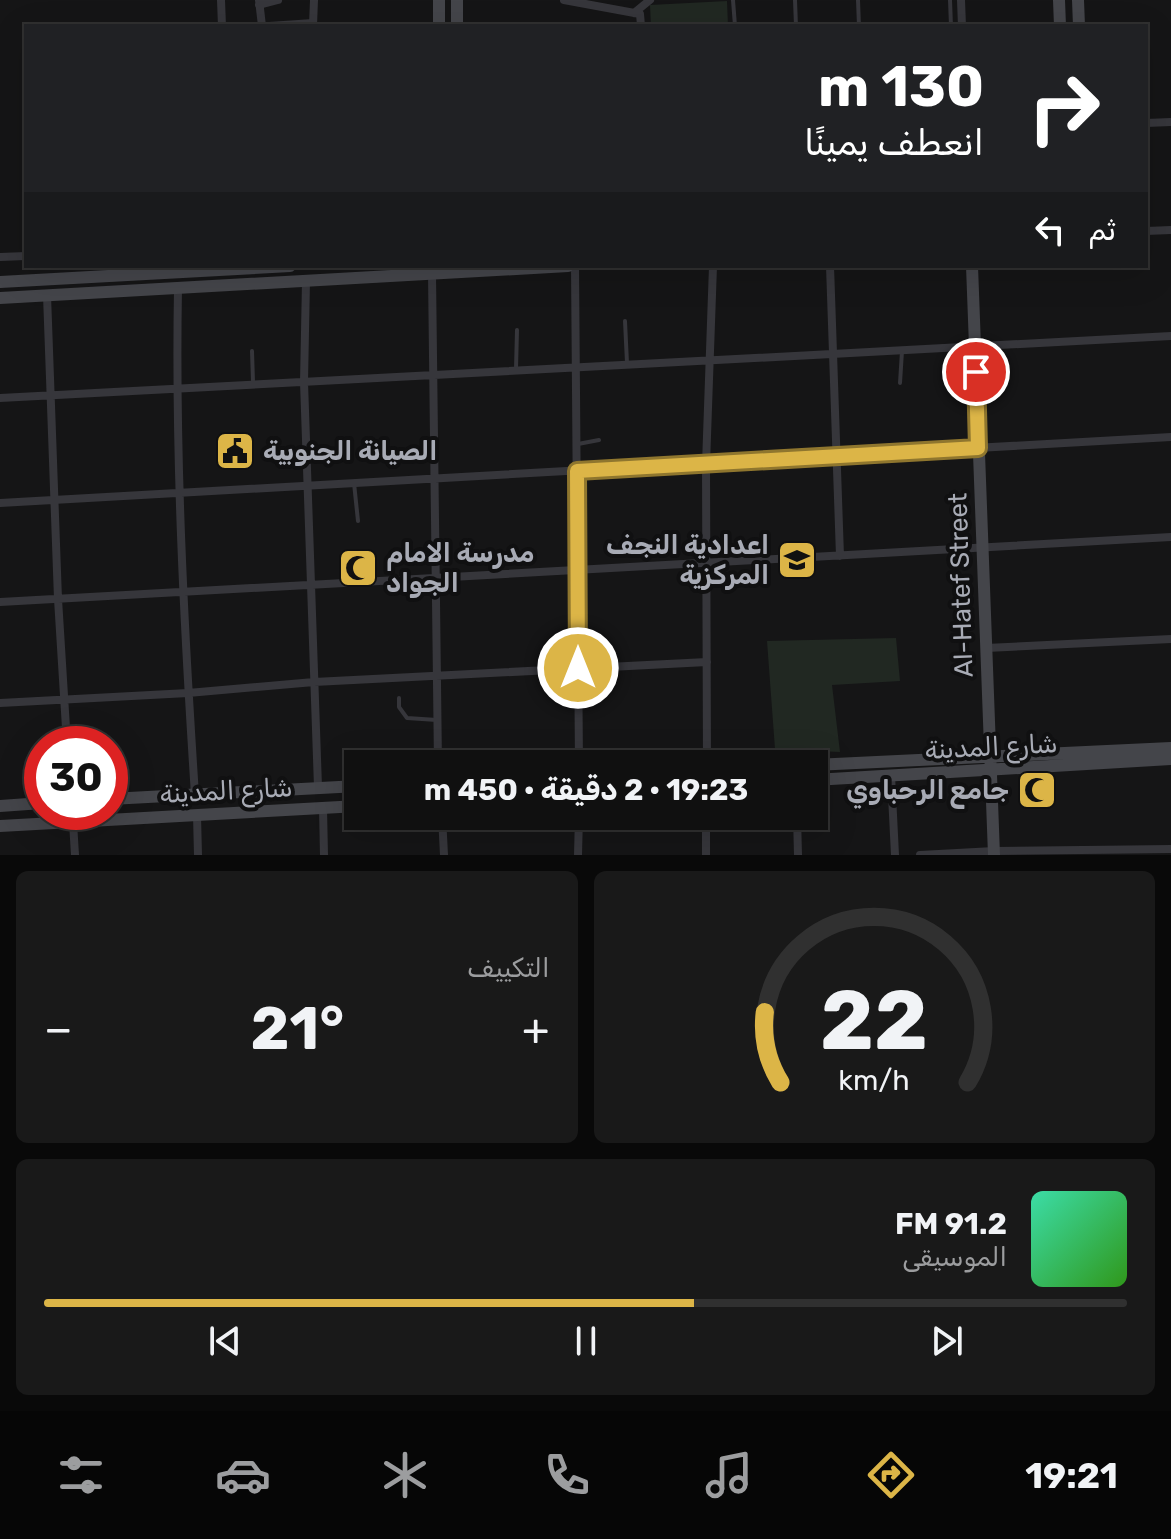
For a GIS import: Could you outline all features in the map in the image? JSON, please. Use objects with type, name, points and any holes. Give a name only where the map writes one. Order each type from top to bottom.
[{"type":"main road","points":[[439,0],[439,24]]},
{"type":"main road","points":[[457,0],[457,24]]},
{"type":"main road","points":[[1059,0],[1060,24]]},
{"type":"main road","points":[[1078,0],[1079,24]]},
{"type":"main road","points":[[0,282],[232,268]]},
{"type":"main road","points":[[0,298],[306,281],[457,269],[516,268]]},
{"type":"main road","name":"Al-Hatef Street","points":[[972,268],[994,853]]},
{"type":"main road","name":"شارع المدينة","points":[[828,779],[1171,748]]},
{"type":"main road","name":"شارع المدينة","points":[[828,765],[1171,759]]},
{"type":"main road","name":"شارع المدينة","points":[[128,797],[344,786]]},
{"type":"main road","points":[[0,806],[24,804]]},
{"type":"main road","name":"شارع المدينة","points":[[128,819],[344,807]]},
{"type":"main road","name":"شارع المدينة","points":[[0,826],[24,825]]},
{"type":"street","points":[[221,0],[222,24]]},
{"type":"street","points":[[262,24],[259,2],[278,0]]},
{"type":"street","points":[[313,24],[314,0]]},
{"type":"street","points":[[564,0],[640,14],[641,24]]},
{"type":"street","points":[[634,13],[650,0]]},
{"type":"street","points":[[961,0],[962,24]]},
{"type":"street","points":[[1148,123],[1171,122]]},
{"type":"street","points":[[1148,231],[1171,230]]},
{"type":"street","points":[[0,257],[24,256]]},
{"type":"street","points":[[575,268],[579,750]]},
{"type":"street","points":[[707,750],[706,464],[713,268]]},
{"type":"street","points":[[830,268],[840,556]]},
{"type":"street","points":[[438,750],[434,375],[439,271]]},
{"type":"street","points":[[306,281],[304,382],[318,787]]},
{"type":"street","points":[[178,288],[176,389],[195,795]]},
{"type":"street","points":[[47,295],[65,726]]},
{"type":"street","points":[[0,398],[1171,336]]},
{"type":"street","points":[[0,503],[1171,437]]},
{"type":"street","points":[[0,602],[1171,537]]},
{"type":"street","points":[[986,648],[1171,639]]},
{"type":"street","points":[[0,703],[188,693],[314,682],[707,662]]},
{"type":"street","points":[[891,775],[895,855]]},
{"type":"street","points":[[323,808],[324,855]]},
{"type":"street","points":[[197,815],[198,855]]},
{"type":"street","points":[[73,830],[75,855]]},
{"type":"street","points":[[443,830],[444,855]]},
{"type":"street","points":[[578,855],[579,830]]},
{"type":"street","points":[[706,830],[706,855]]},
{"type":"street","points":[[797,830],[798,855]]},
{"type":"street","points":[[920,855],[1171,849]]},
{"type":"lane","points":[[733,0],[735,24]]},
{"type":"lane","points":[[795,0],[796,24]]},
{"type":"lane","points":[[858,0],[859,24]]},
{"type":"lane","points":[[950,0],[951,24]]},
{"type":"lane","points":[[625,321],[627,365]]},
{"type":"lane","points":[[516,371],[517,330]]},
{"type":"lane","points":[[252,351],[253,385]]},
{"type":"lane","points":[[900,383],[902,351]]},
{"type":"lane","points":[[578,444],[599,440]]},
{"type":"lane","points":[[354,483],[358,521]]},
{"type":"lane","points":[[399,698],[399,707],[407,718],[437,720]]},
{"type":"shaded area","points":[[727,1],[728,24],[651,24],[650,5]]},
{"type":"shaded area","points":[[896,638],[900,681],[832,685],[840,752],[775,749],[767,641]]},
{"type":"place","name":"الصيانة الجنوبية","points":[[235,451]]},
{"type":"place","name":"اعدادية النجف المركزية","points":[[797,560]]},
{"type":"place","name":"مدرسة الامام الجواد","points":[[358,568]]},
{"type":"place","name":"جامع الرحباوي","points":[[1037,790]]},
{"type":"route","points":[[578,668],[577,471],[978,448],[976,372]]}]
